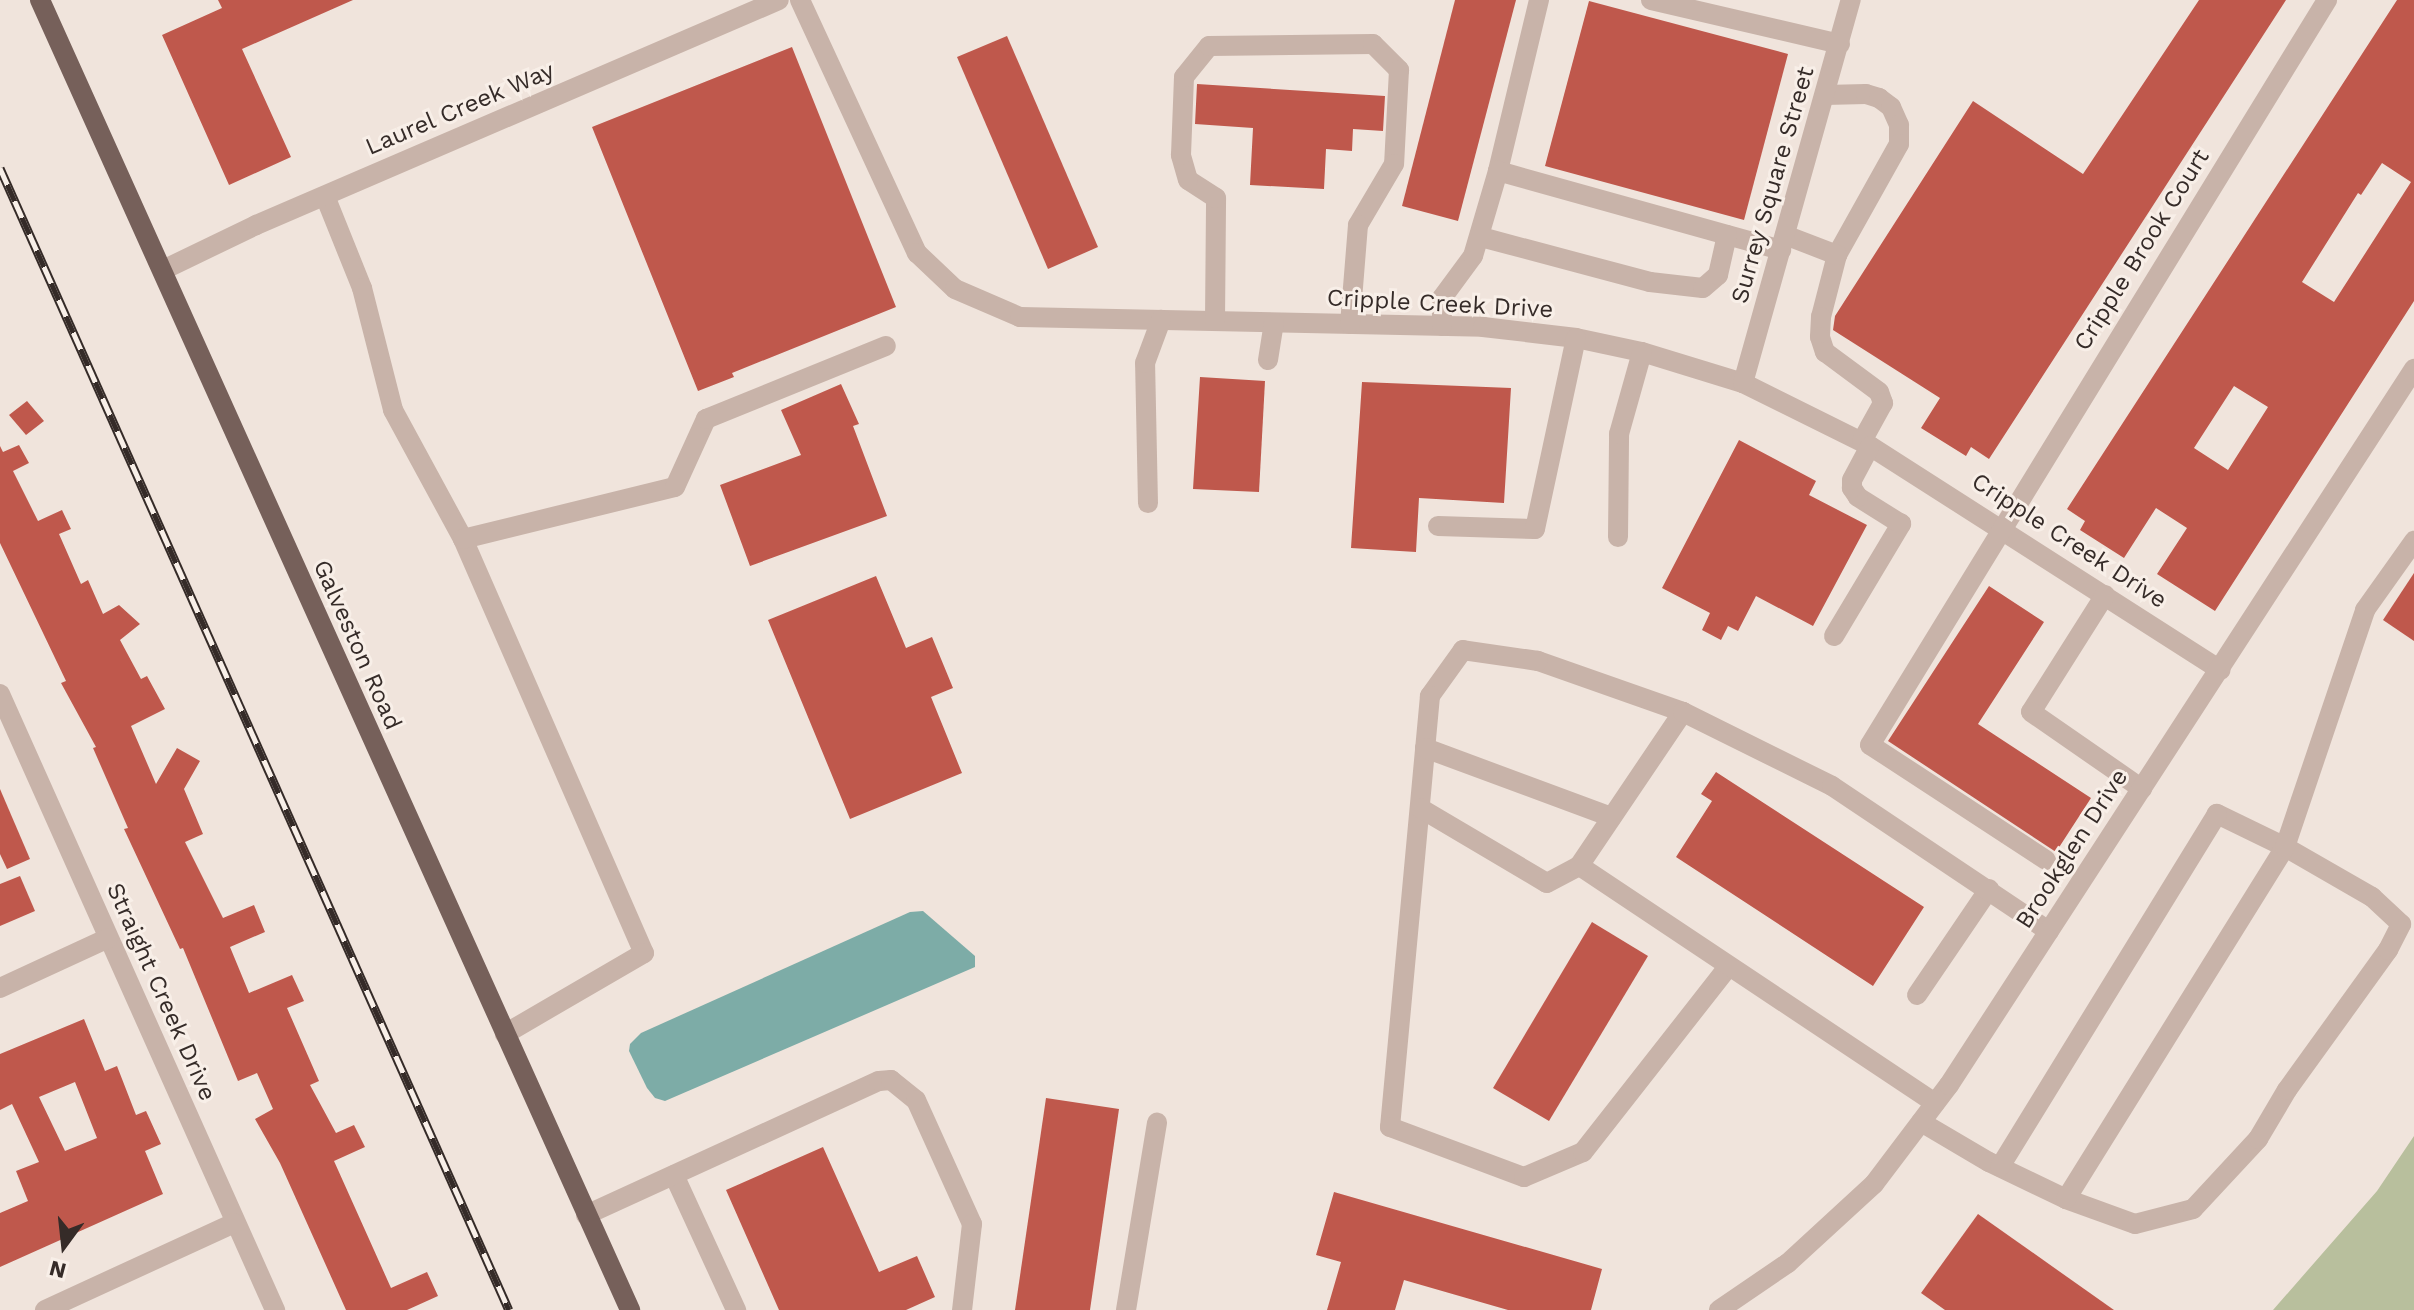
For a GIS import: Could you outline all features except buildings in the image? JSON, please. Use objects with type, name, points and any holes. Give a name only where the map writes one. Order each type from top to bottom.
[{"type":"main road","name":"Galveston Road","points":[[40,0],[630,1310]]},
{"type":"street","name":"Laurel Creek Way","points":[[163,270],[325,196],[779,0]]},
{"type":"street","name":"Cripple Creek Drive","points":[[800,0],[917,253],[955,289],[1020,317],[1442,326],[1576,338],[1642,352],[1743,383],[1866,444],[2002,527],[2220,670]]},
{"type":"street","points":[[1442,326],[1442,298],[1473,256],[1481,237],[1539,0]]},
{"type":"street","points":[[1651,0],[1840,44]]},
{"type":"street","name":"Surrey Square Street","points":[[1743,383],[1851,0]]},
{"type":"street","name":"Cripple Brook Court","points":[[2046,860],[1870,745],[2327,0]]},
{"type":"street","points":[[1215,321],[1216,198],[1188,180],[1181,155],[1184,77],[1209,46],[1373,44],[1399,70],[1394,164],[1358,225],[1350,324]]},
{"type":"street","points":[[1825,95],[1866,94],[1879,98],[1891,107],[1899,125],[1899,144],[1837,255],[1820,337],[1825,352],[1879,392],[1883,403],[1852,480],[1852,488],[1858,497],[1901,524],[1834,636]]},
{"type":"street","points":[[1498,171],[1727,235],[1783,242],[1837,255]]},
{"type":"street","points":[[325,196],[362,288],[393,410],[463,539],[644,953],[505,1034]]},
{"type":"street","points":[[1481,237],[1650,282],[1703,288],[1718,275],[1727,235]]},
{"type":"street","points":[[1148,503],[1145,363],[1161,320]]},
{"type":"street","points":[[1268,360],[1274,323]]},
{"type":"street","points":[[1438,526],[1535,529],[1576,338]]},
{"type":"street","points":[[463,539],[675,487],[706,419],[886,346]]},
{"type":"street","points":[[1618,537],[1619,434],[1642,352]]},
{"type":"street","name":"Brookglen Drive","points":[[1719,1310],[1788,1263],[1874,1184],[1921,1122],[2220,670],[2414,369]]},
{"type":"street","points":[[2066,1199],[2285,847],[2365,610],[2414,541]]},
{"type":"street","points":[[2105,595],[2031,712],[2142,789]]},
{"type":"street","points":[[1729,966],[1583,1152],[1524,1177],[1390,1127],[1430,696],[1463,650],[1538,661],[1683,712],[1832,786],[2049,931]]},
{"type":"street","name":"Straight Creek Drive","points":[[0,694],[275,1310]]},
{"type":"street","points":[[1420,808],[1547,883],[1579,866],[1683,712]]},
{"type":"street","points":[[1425,748],[1612,817]]},
{"type":"street","points":[[1921,1122],[2000,1167],[2066,1199],[2135,1224],[2193,1209],[2258,1139],[2287,1090],[2388,950],[2401,924],[2372,897],[2285,847],[2217,814],[2000,1167]]},
{"type":"street","points":[[1579,866],[1935,1103]]},
{"type":"street","points":[[1917,995],[1989,889]]},
{"type":"street","points":[[0,988],[108,938]]},
{"type":"street","points":[[586,1215],[879,1081],[891,1080],[916,1100],[972,1224],[962,1310]]},
{"type":"street","points":[[1126,1310],[1157,1123]]},
{"type":"street","points":[[674,1175],[736,1310]]},
{"type":"street","points":[[45,1310],[234,1223]]},
{"type":"green space","points":[[2414,1136],[2414,1310],[2273,1310],[2377,1191]]},
{"type":"water","points":[[923,911],[975,956],[975,967],[665,1101],[655,1098],[647,1088],[629,1051],[630,1044],[641,1033],[910,912]]},
{"type":"railway","points":[[0,168],[509,1310]]}]
